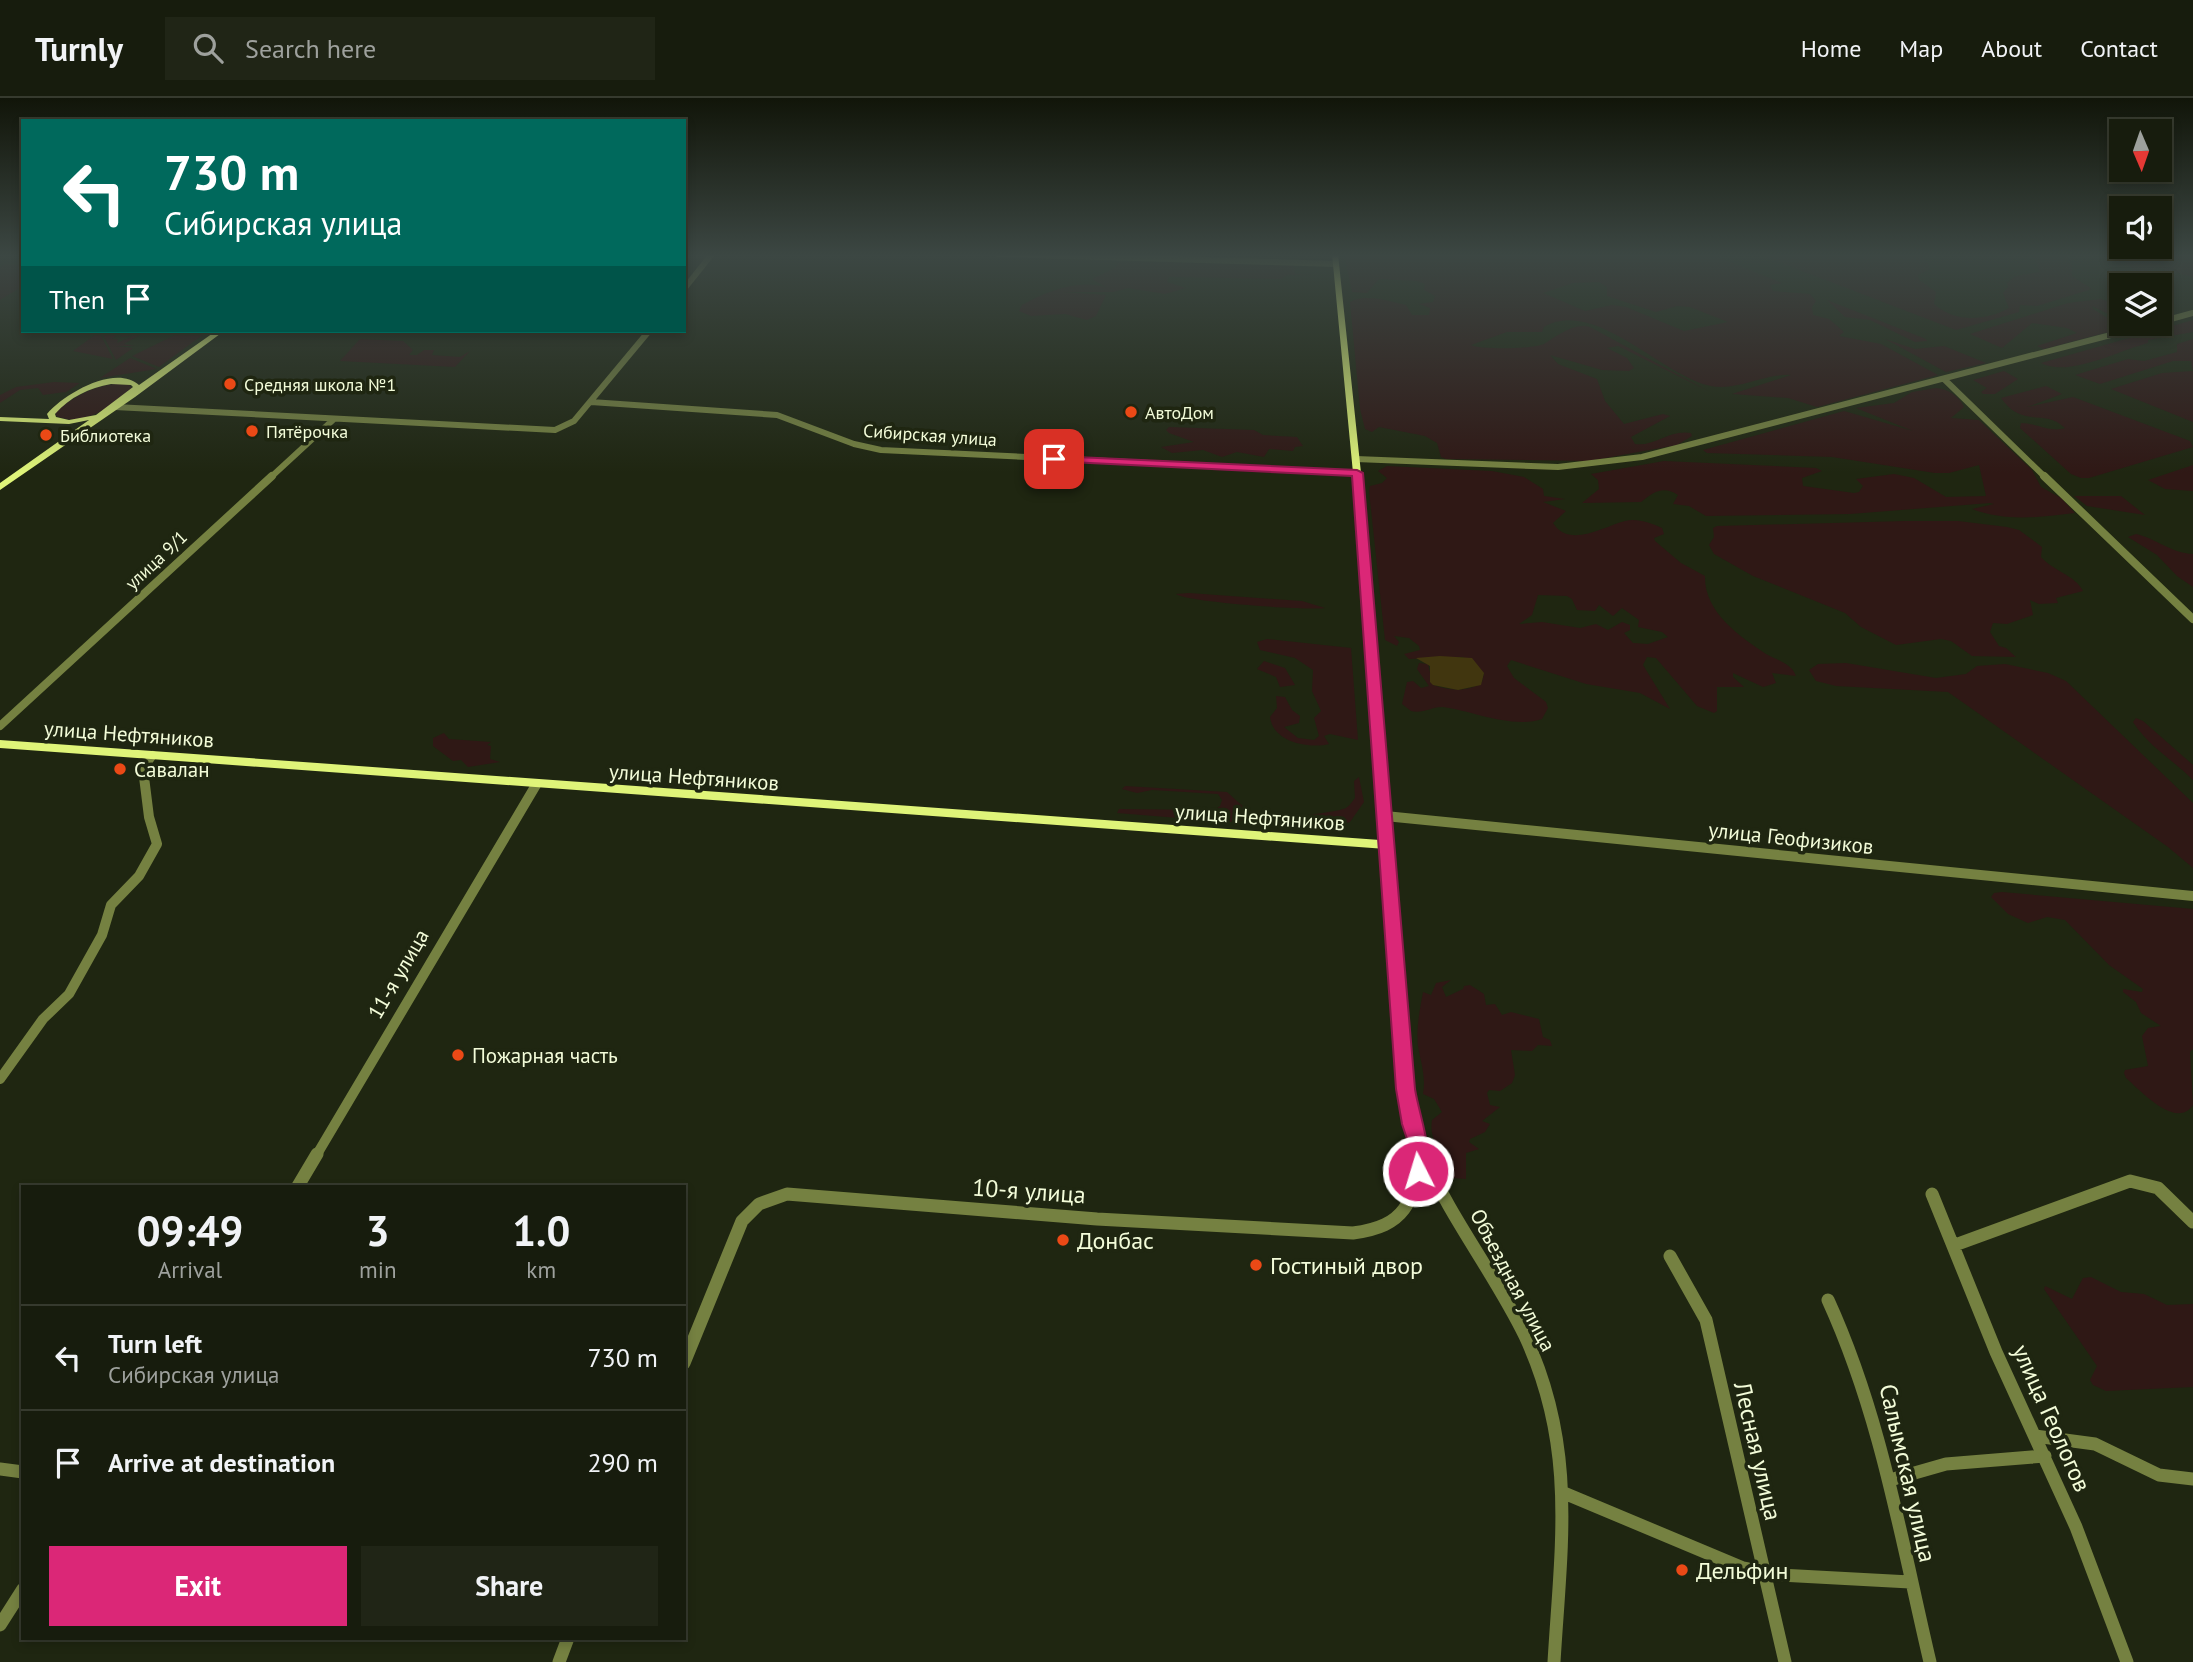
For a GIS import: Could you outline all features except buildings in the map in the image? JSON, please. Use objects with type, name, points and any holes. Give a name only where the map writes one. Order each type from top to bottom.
[{"type":"street","name":"Объездная улица","points":[[1343,327],[1356,459],[1406,1098],[1420,1151],[1498,1288],[1540,1371],[1555,1420],[1564,1493],[1554,1662]]},
{"type":"street","points":[[0,487],[217,333]]},
{"type":"street","points":[[3,419],[64,422],[85,420],[113,408],[541,430],[570,424],[647,333]]},
{"type":"street","points":[[1356,459],[1522,467],[1614,462],[1680,449],[2109,336]]},
{"type":"street","points":[[3,419],[32,417],[58,406],[84,389],[142,378],[168,369]]},
{"type":"street","points":[[1944,379],[2193,619]]},
{"type":"street","points":[[113,382],[135,384],[137,389],[131,395]]},
{"type":"street","name":"Сибирская улица","points":[[591,402],[778,415],[794,419],[845,442],[881,450],[1357,473]]},
{"type":"street","points":[[44,455],[78,428],[51,416],[58,406]]},
{"type":"street","name":"улица 9/1","points":[[0,726],[334,419]]},
{"type":"street","name":"улица Нефтяников","points":[[0,744],[1386,845]]},
{"type":"street","points":[[0,1079],[43,1019],[69,994],[102,935],[111,905],[134,882],[154,852],[157,844],[150,826],[149,798],[143,769],[153,755]]},
{"type":"street","name":"11-я улица","points":[[299,1185],[536,785]]},
{"type":"street","name":"улица Геофизиков","points":[[1385,816],[2193,896]]},
{"type":"street","name":"10-я улица","points":[[686,1358],[742,1221],[759,1204],[787,1194],[1083,1218],[1353,1233],[1389,1226],[1407,1210],[1416,1186],[1420,1151]]},
{"type":"street","points":[[1955,1245],[2130,1181],[2148,1181],[2158,1186],[2193,1222]]},
{"type":"street","name":"улица Геологов","points":[[1932,1194],[1955,1245],[1996,1352],[2045,1456],[2127,1662]]},
{"type":"street","name":"Лесная улица","points":[[1670,1256],[1706,1320],[1785,1662]]},
{"type":"street","name":"Салымская улица","points":[[1828,1300],[1859,1367],[1890,1480],[1910,1582],[1930,1662]]},
{"type":"street","points":[[2035,1436],[2095,1444],[2159,1475],[2193,1479]]},
{"type":"street","points":[[1890,1480],[1914,1469],[1944,1464],[2045,1456]]},
{"type":"street","points":[[0,1469],[21,1472]]},
{"type":"street","points":[[1564,1493],[1714,1558],[1763,1572],[1910,1582]]},
{"type":"street","points":[[0,1625],[21,1592]]},
{"type":"street","points":[[559,1662],[567,1640]]},
{"type":"shaded area","points":[[1352,327],[1544,327],[1542,332],[1507,332],[1471,345],[1495,348],[1538,346],[1572,328],[1590,327],[1708,391],[1618,346],[1607,348],[1627,358],[1634,368],[1629,371],[1602,370],[1550,355],[1558,364],[1597,379],[1605,401],[1624,424],[1663,414],[1670,416],[1631,437],[1635,444],[1649,443],[1683,432],[1691,433],[1692,436],[1677,445],[1589,461],[1446,459],[1441,457],[1437,443],[1425,436],[1379,427],[1372,432],[1365,429],[1360,409]]},
{"type":"shaded area","points":[[1598,327],[1674,327],[1684,331],[1704,327],[1838,327],[1844,332],[1839,336],[1881,344],[1938,375],[1817,407],[1788,398],[1732,394],[1791,375],[1732,386],[1711,386],[1671,368]]},
{"type":"shaded area","points":[[1884,327],[1896,327],[1927,341],[1915,342]]},
{"type":"shaded area","points":[[1992,327],[2027,327],[2002,348],[1970,334]]},
{"type":"shaded area","points":[[2060,327],[2109,327],[2109,332],[2044,349],[2037,346],[2077,333]]},
{"type":"shaded area","points":[[2172,327],[2193,327],[2193,332],[2172,336]]},
{"type":"shaded area","points":[[100,333],[113,359],[73,351]]},
{"type":"shaded area","points":[[102,333],[114,333],[116,336],[112,339],[118,339],[117,343],[135,335],[122,337],[118,333],[143,333],[124,344],[135,346],[116,346],[133,348],[116,360]]},
{"type":"shaded area","points":[[205,333],[159,367],[132,356],[175,335]]},
{"type":"shaded area","points":[[2136,336],[2170,336],[2148,340],[2148,343],[2079,365],[2052,367],[2041,363]]},
{"type":"shaded area","points":[[360,339],[403,341],[413,350],[409,355],[434,350],[432,355],[460,357],[470,351],[455,367],[340,361]]},
{"type":"shaded area","points":[[1885,339],[1915,349],[1944,346],[1986,363],[1946,372]]},
{"type":"shaded area","points":[[2193,339],[2193,371],[2191,361],[2173,361],[2100,384],[2075,375],[2128,359],[2144,361],[2177,352],[2177,344]]},
{"type":"shaded area","points":[[130,358],[157,369],[100,378]]},
{"type":"shaded area","points":[[2004,371],[2018,379],[1995,394],[1983,394],[1981,392],[1987,388],[1973,380]]},
{"type":"shaded area","points":[[2193,371],[2193,422],[2111,389],[2162,373]]},
{"type":"shaded area","points":[[54,382],[80,383],[63,394],[65,392],[43,395],[38,388],[20,390],[0,403],[0,395],[16,387]]},
{"type":"shaded area","points":[[128,383],[132,389],[97,413],[77,419],[56,416],[56,411],[89,391],[107,385]]},
{"type":"shaded area","points":[[2046,386],[2062,394],[2027,407],[2073,397],[2190,441],[2193,447],[2089,478],[2071,474],[2020,428],[2021,423],[2055,429],[2065,428],[2050,419],[2017,413],[2001,398]]},
{"type":"shaded area","points":[[1936,388],[1953,394],[1964,407],[1951,418],[1979,420],[2032,470],[2041,487],[2061,498],[2075,513],[2011,517],[1972,509],[1994,504],[1990,503],[1850,514],[1706,516],[1689,506],[1673,504],[1678,495],[1662,490],[1641,502],[1582,503],[1599,489],[1598,480],[1591,474],[1664,461],[1816,468],[1822,471],[1802,478],[1803,486],[1854,493],[1859,492],[1863,486],[1856,479],[1894,474],[1914,478],[1946,497],[1986,496],[1979,465],[1949,473],[1935,473],[1832,457],[1707,453],[1703,450],[1844,411],[1913,431],[1856,408],[1894,403],[1912,392]]},
{"type":"shaded area","points":[[1169,427],[1254,430],[1263,435],[1297,437],[1303,446],[1295,447],[1293,451],[1269,449],[1264,457],[1237,452],[1222,457],[1203,450],[1172,453],[1161,447],[1194,442],[1169,433],[1166,430]]},
{"type":"shaded area","points":[[2193,465],[2193,491],[2165,489],[2148,480]]},
{"type":"shaded area","points":[[1387,466],[1492,471],[1524,477],[1543,489],[1544,496],[1565,499],[1543,502],[1566,511],[1553,523],[1560,531],[1568,534],[1588,534],[1630,520],[1662,528],[1664,534],[1654,538],[1655,541],[1681,563],[1705,576],[1710,601],[1725,622],[1766,654],[1788,665],[1796,676],[1772,673],[1776,683],[1763,687],[1733,673],[1733,677],[1744,687],[1717,687],[1717,711],[1714,713],[1697,706],[1656,658],[1647,657],[1643,665],[1670,709],[1640,693],[1586,684],[1511,660],[1507,666],[1514,678],[1546,702],[1548,708],[1542,719],[1530,722],[1505,721],[1443,707],[1420,712],[1411,711],[1402,704],[1407,682],[1413,681],[1421,688],[1429,686],[1417,669],[1419,663],[1428,664],[1433,685],[1458,690],[1471,688],[1482,682],[1484,673],[1463,657],[1409,659],[1404,654],[1420,650],[1409,638],[1394,636],[1399,642],[1397,646],[1385,640],[1369,491],[1370,486],[1382,483],[1387,478],[1378,471]],"holes":[[[1538,595],[1567,596],[1572,599],[1577,610],[1595,611],[1599,605],[1613,616],[1622,608],[1639,620],[1638,627],[1662,632],[1668,637],[1648,644],[1633,643],[1624,633],[1630,630],[1630,625],[1622,622],[1608,630],[1596,624],[1580,628],[1542,622],[1519,624],[1532,615]]]},
{"type":"shaded area","points":[[2074,496],[2121,496],[2145,515],[2087,506]]},
{"type":"shaded area","points":[[1958,521],[2019,530],[2042,547],[2041,557],[2046,562],[2075,581],[2083,591],[2056,598],[2058,603],[2039,604],[2030,600],[2033,615],[2007,624],[1993,623],[1990,632],[1999,646],[2006,648],[2016,657],[1972,656],[1951,641],[1941,639],[1896,645],[1861,627],[1845,613],[1753,576],[1714,554],[1709,545],[1714,537],[1713,528],[1717,526]]},
{"type":"shaded area","points":[[2136,534],[2178,551],[2193,554],[2193,587],[2177,576],[2157,555],[2128,537]]},
{"type":"shaded area","points":[[1176,594],[1302,601],[1325,608],[1249,605],[1201,600]]},
{"type":"shaded area","points":[[1267,639],[1351,648],[1358,740],[1330,734],[1324,736],[1329,744],[1311,745],[1293,742],[1278,732],[1270,717],[1277,708],[1276,696],[1285,697],[1292,710],[1300,716],[1299,723],[1284,727],[1298,738],[1314,740],[1319,736],[1314,718],[1321,711],[1312,691],[1313,670],[1295,658],[1260,650],[1257,642]]},
{"type":"shaded area","points":[[1416,658],[1472,658],[1484,673],[1481,685],[1458,690],[1433,685],[1430,682],[1430,666]]},
{"type":"shaded area","points":[[1264,661],[1285,668],[1295,685],[1280,687],[1276,677],[1257,669]]},
{"type":"shaded area","points":[[1846,663],[1936,678],[1966,674],[1977,666],[2005,664],[2048,673],[2066,681],[2193,803],[2193,868],[2168,847],[1948,692],[1836,686],[1816,681],[1809,670],[1818,664]]},
{"type":"shaded area","points":[[2136,718],[2143,721],[2193,765],[2193,780],[2146,739],[2133,722]]},
{"type":"shaded area","points":[[444,733],[449,739],[491,742],[487,745],[491,746],[490,759],[500,762],[468,767],[461,760],[453,761],[433,746],[433,738]]},
{"type":"shaded area","points":[[1359,777],[1364,802],[1350,822],[1333,828],[1316,823],[1287,827],[1278,821],[1281,817],[1345,808],[1355,798],[1354,781]]},
{"type":"shaded area","points":[[1125,786],[1227,792],[1258,820],[1228,822],[1117,813],[1119,809],[1214,810],[1220,806],[1222,800],[1218,794],[1152,790],[1137,793],[1122,789]]},
{"type":"shaded area","points":[[1994,893],[2193,909],[2193,1049],[2190,1052],[2193,1105],[2186,1112],[2168,1111],[2159,1106],[2126,1078],[2124,1073],[2125,1070],[2148,1066],[2142,1036],[2148,1028],[2161,1026],[2141,1013],[2136,1002],[2123,992],[2123,989],[2142,992],[2143,989],[2109,965],[2065,920],[2047,917],[2028,923],[2008,914],[1991,897]]},
{"type":"shaded area","points":[[1451,980],[1442,987],[1446,997],[1470,985],[1484,994],[1486,1005],[1495,1004],[1502,1015],[1511,1012],[1539,1019],[1543,1037],[1550,1040],[1552,1046],[1538,1045],[1532,1051],[1511,1050],[1515,1075],[1512,1083],[1500,1091],[1489,1090],[1487,1093],[1490,1105],[1500,1107],[1482,1121],[1490,1124],[1485,1132],[1470,1139],[1469,1142],[1479,1149],[1466,1153],[1466,1179],[1453,1178],[1435,1143],[1432,1120],[1442,1112],[1434,1099],[1423,1094],[1424,1076],[1418,1046],[1423,992],[1431,995],[1436,983]]},
{"type":"shaded area","points":[[2091,1277],[2121,1292],[2144,1294],[2167,1305],[2193,1304],[2193,1387],[2106,1391],[2093,1385],[2090,1380],[2097,1366],[2044,1289],[2045,1286],[2072,1299],[2083,1278]]},
{"type":"place","name":"Средняя школа №1","points":[[230,384]]},
{"type":"place","name":"АвтоДом","points":[[1131,412]]},
{"type":"place","name":"Пятёрочка","points":[[252,431]]},
{"type":"place","name":"Библиотека","points":[[46,435]]},
{"type":"place","name":"Савалан","points":[[120,769]]},
{"type":"place","name":"Пожарная часть","points":[[458,1055]]},
{"type":"place","name":"Донбас","points":[[1063,1240]]},
{"type":"place","name":"Гостиный двор","points":[[1256,1265]]},
{"type":"place","name":"Дельфин","points":[[1682,1570]]},
{"type":"route","points":[[1054,459],[1357,473],[1406,1089],[1411,1124],[1420,1151],[1418,1171]]}]
